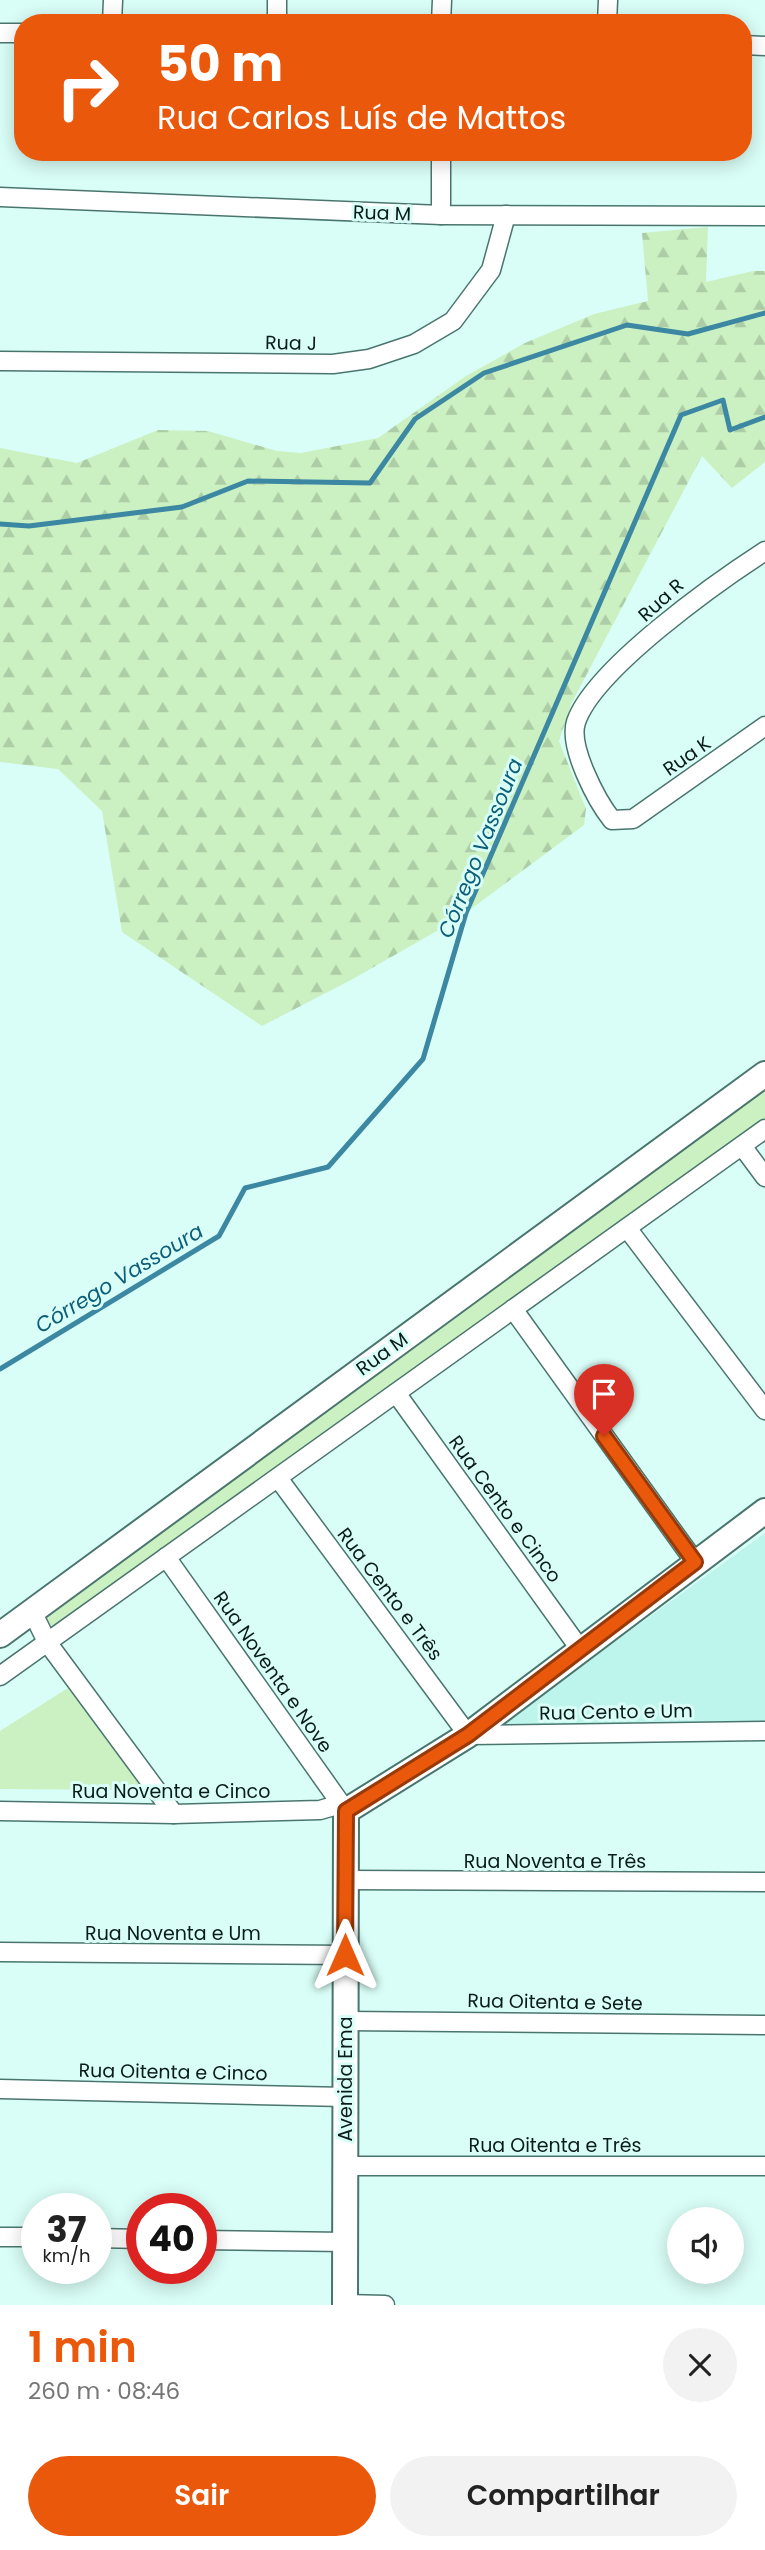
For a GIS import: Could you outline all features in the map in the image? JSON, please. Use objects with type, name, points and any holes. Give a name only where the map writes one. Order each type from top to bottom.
[{"type":"street","points":[[441,161],[441,215]]},
{"type":"street","name":"Rua M","points":[[0,197],[441,215],[765,216]]},
{"type":"street","name":"Rua J","points":[[0,361],[333,364],[369,359],[414,344],[453,321],[491,270],[506,215]]},
{"type":"street","name":"Rua R","points":[[633,819],[612,820],[596,800],[582,766],[575,724],[592,691],[702,592],[765,551]]},
{"type":"street","name":"Rua K","points":[[633,819],[765,726]]},
{"type":"street","name":"Rua M","points":[[0,1635],[765,1074]]},
{"type":"street","name":"Rua M","points":[[0,1676],[765,1129]]},
{"type":"street","points":[[742,1146],[765,1177]]},
{"type":"street","points":[[626,1228],[765,1410]]},
{"type":"street","points":[[513,1309],[695,1562]]},
{"type":"street","name":"Rua Cento e Cinco","points":[[396,1393],[580,1649]]},
{"type":"street","name":"Rua Cento e Três","points":[[278,1478],[468,1735]]},
{"type":"street","points":[[343,1808],[468,1735],[765,1511]]},
{"type":"street","name":"Rua Noventa e Nove","points":[[166,1558],[343,1808]]},
{"type":"street","points":[[32,1611],[47,1642],[174,1814]]},
{"type":"street","name":"Rua Cento e Um","points":[[468,1735],[765,1731]]},
{"type":"street","name":"Rua Noventa e Cinco","points":[[0,1811],[174,1814],[343,1808]]},
{"type":"street","name":"Avenida Ema","points":[[343,1808],[346,1880],[345,2305]]},
{"type":"street","name":"Rua Noventa e Três","points":[[346,1880],[765,1882]]},
{"type":"street","name":"Rua Noventa e Um","points":[[0,1952],[345,1955]]},
{"type":"street","name":"Rua Oitenta e Sete","points":[[345,2021],[765,2025]]},
{"type":"street","name":"Rua Oitenta e Cinco","points":[[0,2089],[345,2097]]},
{"type":"street","name":"Rua Oitenta e Três","points":[[345,2166],[765,2166]]},
{"type":"street","points":[[0,2237],[21,2237]]},
{"type":"street","points":[[217,2240],[345,2242]]},
{"type":"street","points":[[345,2305],[385,2305]]},
{"type":"shaded area","points":[[765,1533],[765,1721],[506,1725],[511,1717]]},
{"type":"green space","points":[[708,227],[706,282],[753,271],[765,271],[765,462],[732,488],[702,456],[571,704],[559,741],[586,809],[584,825],[456,920],[351,980],[262,1026],[122,932],[102,811],[58,769],[0,762],[0,448],[77,463],[158,430],[208,431],[277,451],[301,453],[378,438],[466,376],[525,343],[594,314],[648,301],[642,233]]},
{"type":"green space","points":[[765,1081],[765,1122],[57,1633],[42,1613]]},
{"type":"green space","points":[[68,1688],[144,1790],[0,1789],[0,1731]]},
{"type":"waterway","points":[[0,524],[29,526],[182,507],[248,481],[370,483],[415,419],[484,373],[627,325],[688,334],[765,313]]},
{"type":"waterway","name":"Córrego Vassoura","points":[[0,1369],[219,1236],[245,1188],[328,1167],[423,1059],[466,913],[681,415],[723,400],[730,430],[765,417]]},
{"type":"route","points":[[345,1955],[346,1811],[468,1735],[695,1562],[604,1436]]}]
